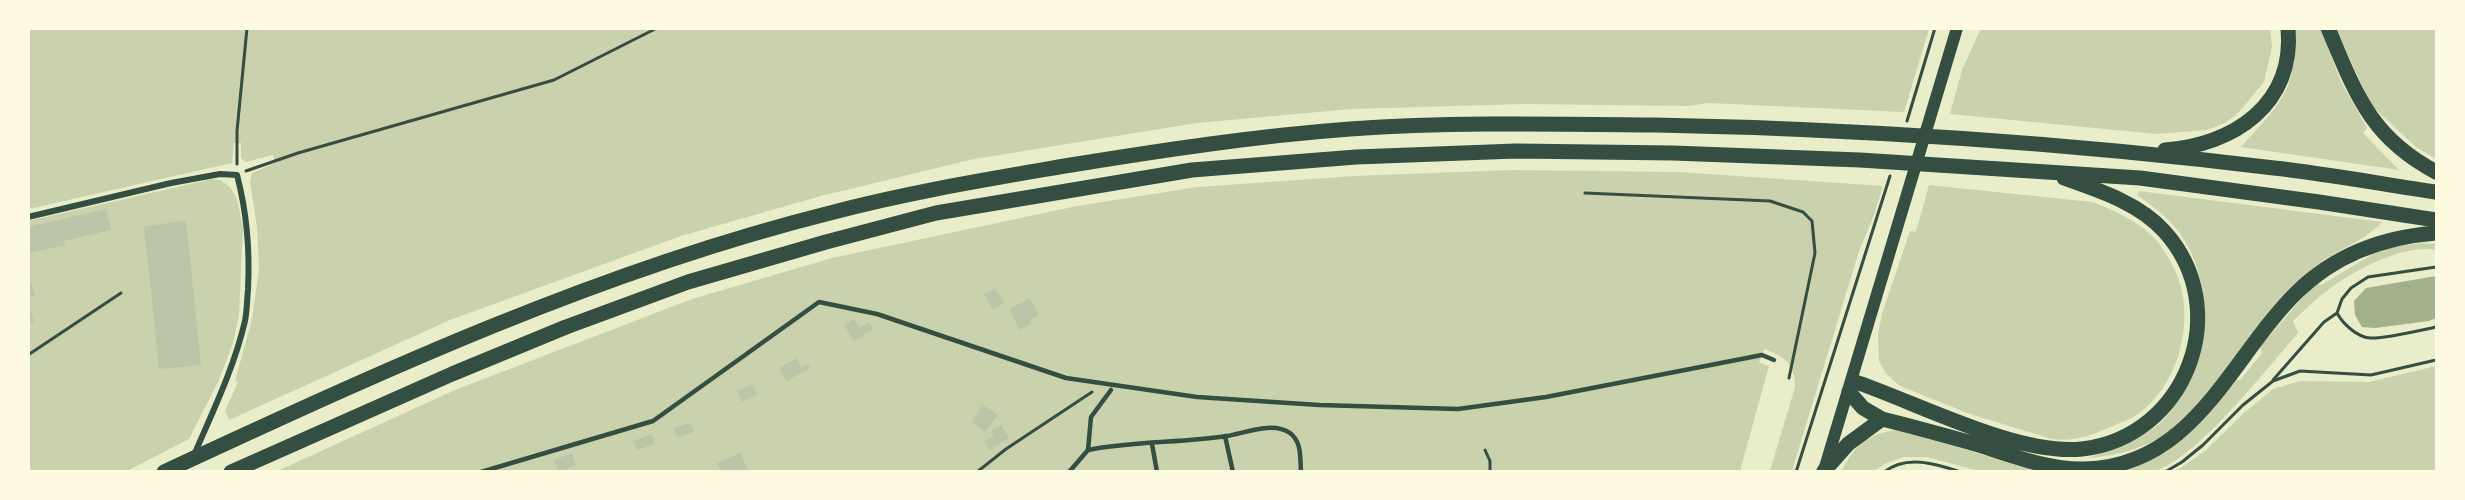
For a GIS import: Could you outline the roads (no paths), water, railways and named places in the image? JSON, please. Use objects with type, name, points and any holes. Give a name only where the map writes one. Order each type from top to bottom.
[{"type":"highway","points":[[2129,152],[2201,145],[2222,138],[2251,119],[2274,94],[2282,78],[2288,60],[2288,28]]},
{"type":"highway","points":[[2328,28],[2354,89],[2377,126],[2399,149],[2436,172]]},
{"type":"highway","points":[[164,471],[314,402],[564,297],[686,254],[830,213],[970,182],[1197,144],[1352,129],[1523,123],[1732,126],[1875,132],[2129,152],[2279,168],[2436,192]]},
{"type":"highway","points":[[231,471],[452,374],[566,327],[688,282],[936,213],[1192,170],[1356,157],[1527,152],[1673,153],[1860,160],[2140,178],[2436,220]]},
{"type":"highway","points":[[1851,387],[1974,428],[2050,448],[2085,449],[2108,443],[2153,418],[2182,380],[2195,350],[2199,322],[2198,305],[2188,267],[2164,231],[2149,217],[2094,189],[2047,172]]},
{"type":"highway","points":[[1851,387],[1863,408],[1882,418],[2034,462],[2084,469],[2113,466],[2154,451],[2189,424],[2276,316],[2297,292],[2319,274],[2351,254],[2385,240],[2436,233]]},
{"type":"highway","points":[[1824,471],[1848,444],[1882,418]]},
{"type":"main road","points":[[1824,471],[1957,28]]},
{"type":"street","points":[[28,217],[171,183],[220,174],[237,175],[248,224],[249,268],[246,318],[217,402],[186,471]]},
{"type":"lane","points":[[481,471],[653,420],[819,302],[878,314],[1066,378],[1197,397],[1319,405],[1458,409],[1546,397],[1762,355],[1774,360]]},
{"type":"lane","points":[[1088,450],[1091,417],[1111,390]]},
{"type":"lane","points":[[1069,471],[1088,450],[1112,445],[1152,444],[1225,436],[1278,427],[1291,434],[1299,445],[1300,471]]},
{"type":"lane","points":[[1225,436],[1233,471]]},
{"type":"lane","points":[[1152,444],[1157,471]]}]
